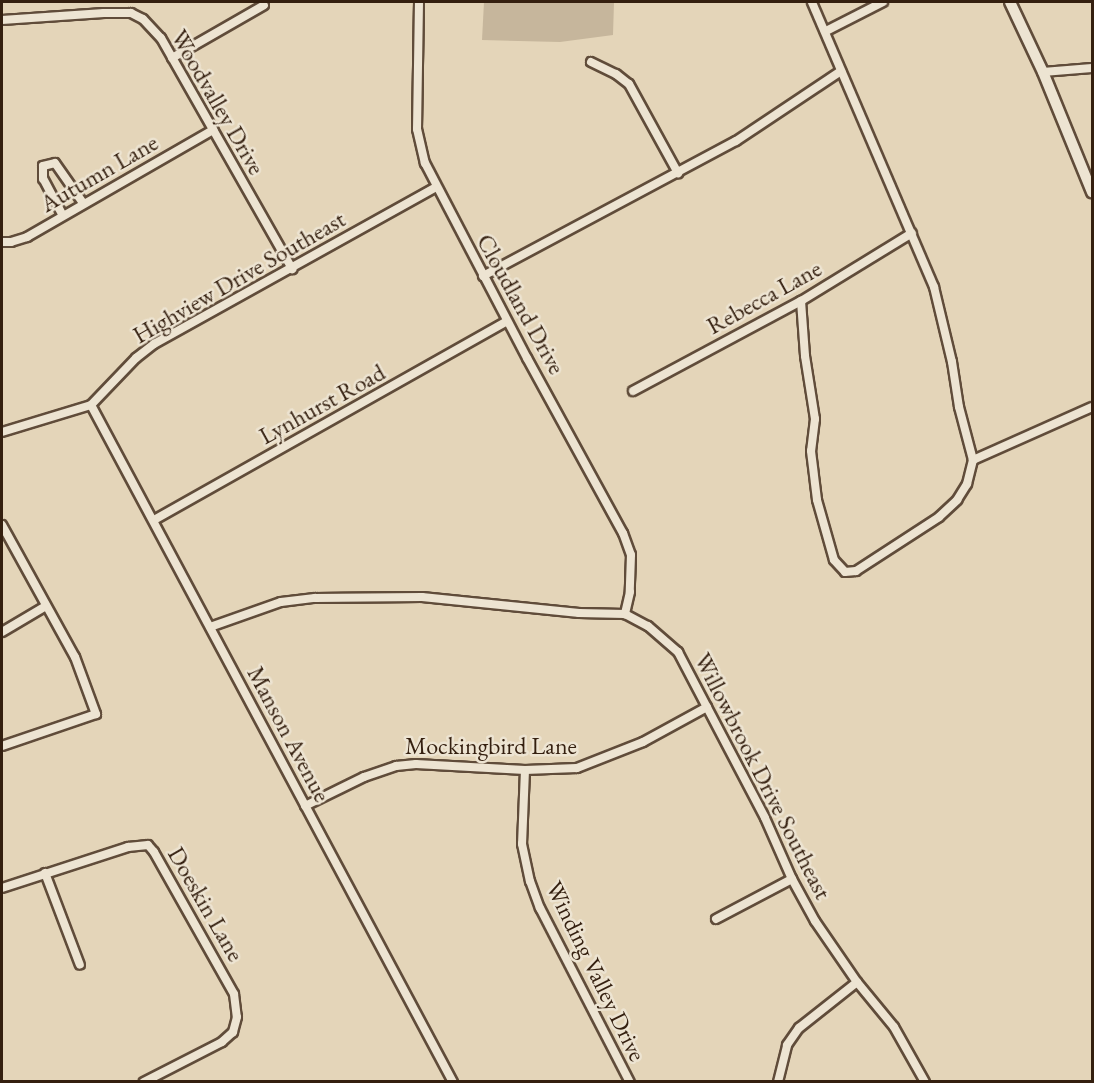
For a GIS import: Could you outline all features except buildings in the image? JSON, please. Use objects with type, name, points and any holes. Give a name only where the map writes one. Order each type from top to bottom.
[{"type":"street","name":"Cloudland Drive","points":[[419,2],[417,129],[425,163],[507,321],[624,533],[630,555],[630,592],[625,614]]},
{"type":"street","points":[[801,302],[805,356],[815,419],[811,451],[817,500],[834,560],[845,572],[856,572],[939,517],[957,500],[967,484],[974,460],[959,407],[941,311],[912,233],[812,2]]},
{"type":"street","points":[[826,31],[883,2]]},
{"type":"street","points":[[1010,2],[1043,72],[1092,192]]},
{"type":"street","points":[[172,58],[264,5]]},
{"type":"street","name":"Woodvalley Drive","points":[[2,20],[131,13],[143,19],[152,27],[172,58],[292,269]]},
{"type":"street","points":[[591,62],[616,74],[629,84],[678,173]]},
{"type":"street","points":[[1043,72],[1092,68]]},
{"type":"street","points":[[483,276],[736,141],[842,71]]},
{"type":"street","name":"Autumn Lane","points":[[2,242],[27,237],[62,214],[213,130]]},
{"type":"street","points":[[62,214],[43,179],[43,166],[55,163],[83,203]]},
{"type":"street","name":"Highview Drive Southeast","points":[[2,432],[91,405],[136,358],[154,344],[436,187]]},
{"type":"street","name":"Rebecca Lane","points":[[633,392],[801,302],[912,233]]},
{"type":"street","name":"Lynhurst Road","points":[[154,520],[507,321]]},
{"type":"street","name":"Manson Avenue","points":[[91,405],[453,1082]]},
{"type":"street","points":[[974,460],[1092,406]]},
{"type":"street","points":[[2,525],[75,657],[96,714],[2,746]]},
{"type":"street","name":"Willowbrook Drive Southeast","points":[[210,627],[281,602],[315,598],[422,597],[579,613],[625,614],[648,626],[678,652],[765,818],[792,879],[815,921],[857,982],[894,1027],[925,1082]]},
{"type":"street","points":[[2,632],[46,606]]},
{"type":"street","name":"Mockingbird Lane","points":[[305,806],[364,777],[396,766],[416,764],[525,770],[577,768],[593,764],[642,742],[707,707]]},
{"type":"street","name":"Winding Valley Drive","points":[[525,770],[522,844],[530,881],[540,908],[630,1082]]},
{"type":"street","name":"Doeskin Lane","points":[[2,888],[128,847],[148,845],[234,994],[237,1007],[233,1032],[222,1042],[144,1082]]},
{"type":"street","points":[[45,873],[80,965]]},
{"type":"street","points":[[716,919],[792,879]]},
{"type":"street","points":[[778,1082],[787,1045],[799,1028],[857,982]]},
{"type":"shaded area","points":[[484,2],[614,2],[613,35],[560,42],[482,40]]}]
